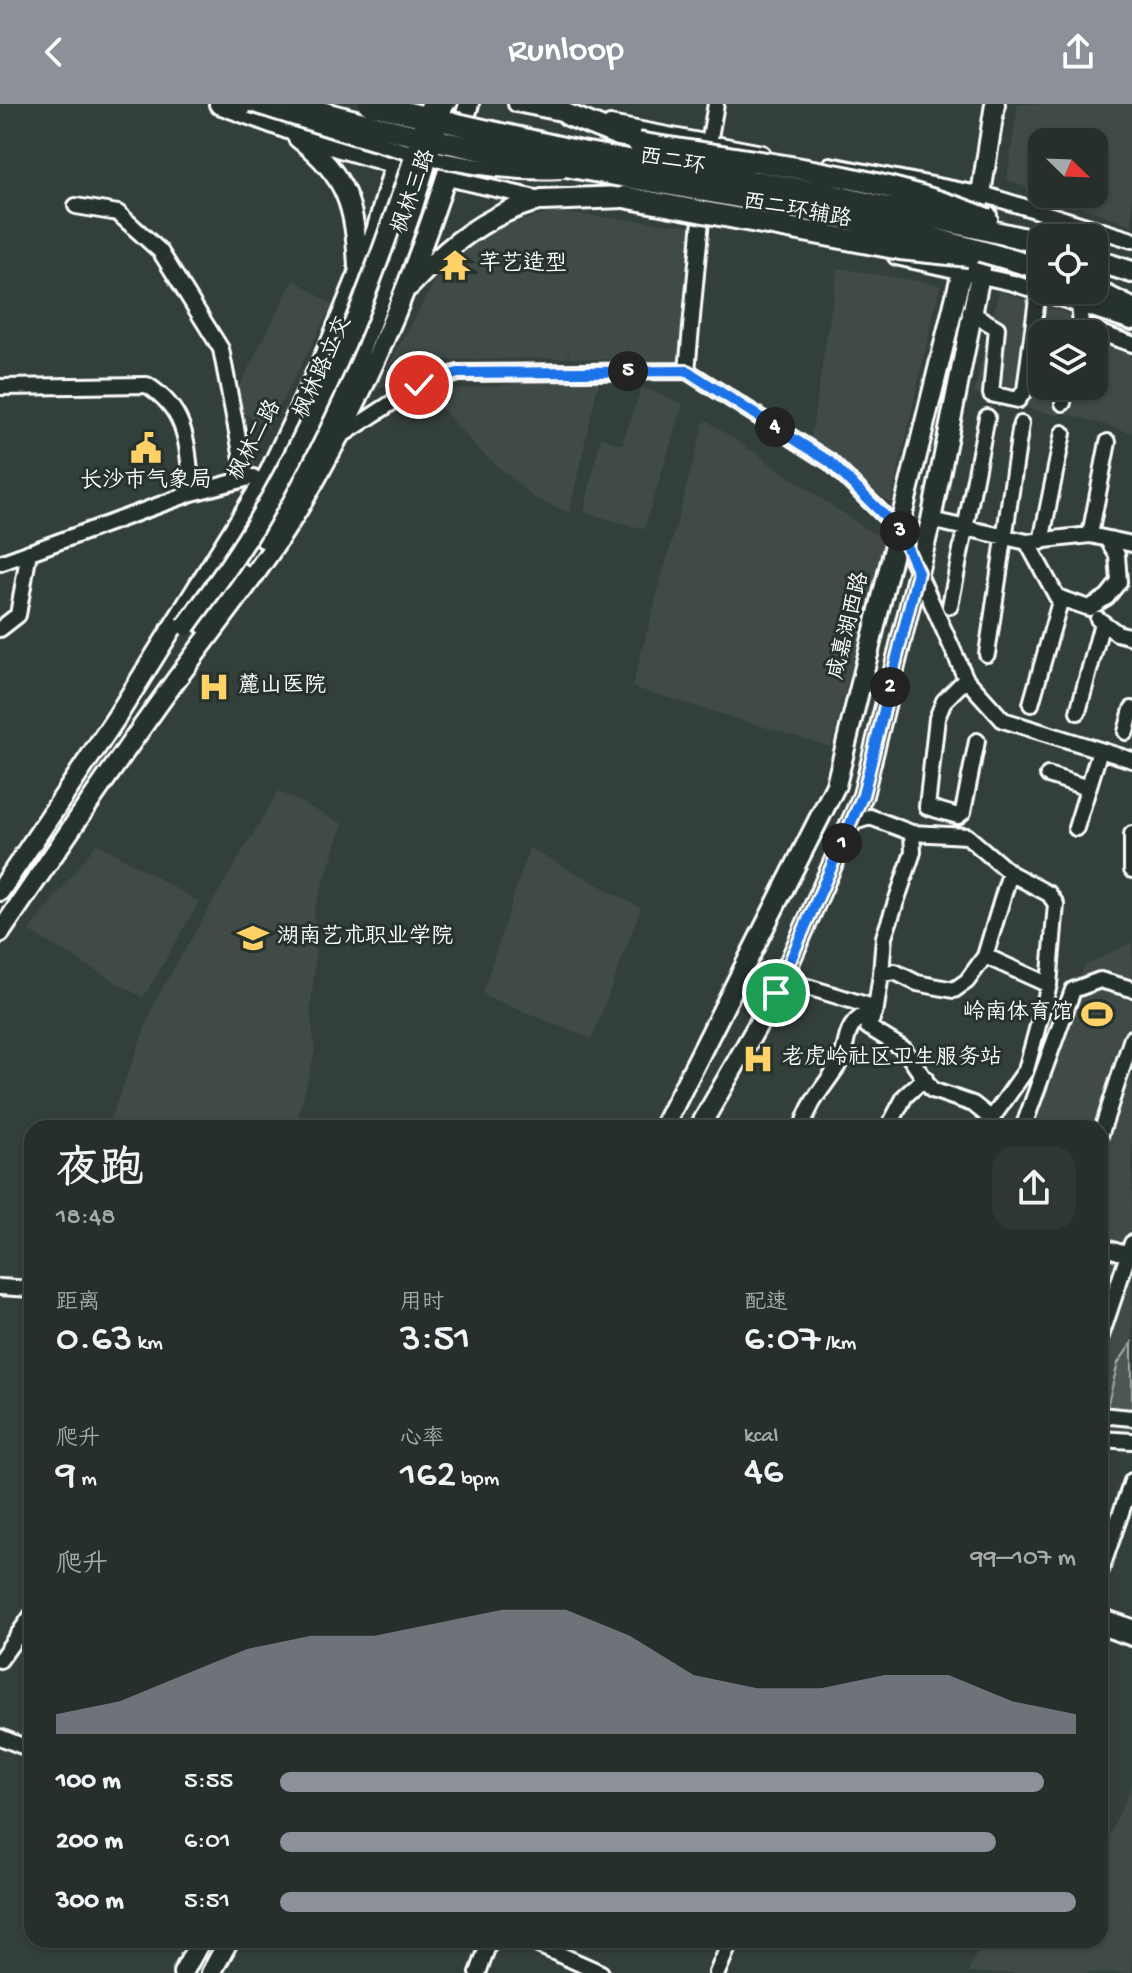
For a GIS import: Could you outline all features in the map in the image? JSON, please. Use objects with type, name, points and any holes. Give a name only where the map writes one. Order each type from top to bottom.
[{"type":"highway","name":"西二环","points":[[293,104],[419,138],[574,170],[817,212],[933,237],[1028,265]]},
{"type":"highway","name":"西二环","points":[[369,104],[438,110],[581,152],[823,193],[1028,240]]},
{"type":"highway","points":[[561,109],[638,143],[837,178],[940,201],[1028,239]]},
{"type":"highway","points":[[542,200],[624,197],[900,249],[1005,258]]},
{"type":"highway","points":[[1108,260],[1132,263]]},
{"type":"highway","points":[[1108,264],[1132,272]]},
{"type":"highway","points":[[1108,294],[1132,296]]},
{"type":"highway","points":[[1108,300],[1132,309]]},
{"type":"main road","points":[[219,104],[396,165],[447,178]]},
{"type":"main road","name":"枫林三路","points":[[396,165],[412,104]]},
{"type":"main road","name":"枫林三路","points":[[403,294],[447,178],[469,104]]},
{"type":"main road","name":"咸嘉湖西路","points":[[985,195],[995,104]]},
{"type":"main road","name":"咸嘉湖西路","points":[[667,1120],[836,785],[899,530],[971,273],[1002,104]]},
{"type":"main road","name":"枫林路立交","points":[[193,628],[261,515],[341,354],[438,110]]},
{"type":"main road","points":[[283,126],[326,160],[349,199],[356,220],[358,277]]},
{"type":"main road","name":"枫林二路","points":[[0,891],[116,718],[269,473],[358,277],[396,165]]},
{"type":"main road","points":[[0,933],[133,738],[256,572],[299,508],[338,438],[403,294],[455,241],[509,208],[542,200]]},
{"type":"main road","name":"咸嘉湖西路","points":[[703,1120],[782,979],[863,795],[931,520],[970,312],[971,273]]},
{"type":"main road","points":[[133,738],[193,628]]},
{"type":"main road","name":"枫林二路","points":[[116,718],[193,628]]},
{"type":"main road","points":[[183,1973],[197,1948]]},
{"type":"main road","points":[[211,1973],[225,1948]]},
{"type":"street","points":[[251,104],[485,169],[534,173],[574,170]]},
{"type":"street","points":[[400,104],[438,110]]},
{"type":"street","points":[[516,104],[561,109],[707,143],[985,195],[1132,240]]},
{"type":"street","points":[[707,143],[714,104]]},
{"type":"street","name":"西二环辅路","points":[[447,178],[542,200],[611,205],[845,245],[1028,288]]},
{"type":"street","points":[[76,206],[118,213],[160,251],[221,349],[246,479]]},
{"type":"street","points":[[687,371],[701,220]]},
{"type":"street","points":[[970,312],[997,328],[991,394],[1018,400],[1025,390],[1036,304]]},
{"type":"street","points":[[1086,304],[1081,324],[1132,344]]},
{"type":"street","name":"西二环辅路","points":[[1105,304],[1132,322]]},
{"type":"street","points":[[338,438],[419,385],[458,373],[687,371],[830,462],[899,530],[966,679],[1003,720],[1126,758]]},
{"type":"street","points":[[1,387],[147,385],[162,395],[184,428],[192,493]]},
{"type":"street","points":[[950,606],[987,417]]},
{"type":"street","points":[[987,654],[1021,424]]},
{"type":"street","points":[[1031,704],[1061,598],[1034,542],[1063,433]]},
{"type":"street","points":[[1090,535],[1108,442]]},
{"type":"street","points":[[0,563],[192,493],[269,473]]},
{"type":"street","points":[[931,520],[1002,538],[1034,542],[1090,535],[1132,543]]},
{"type":"street","points":[[1089,608],[1107,597],[1119,582],[1117,555],[1107,539]]},
{"type":"street","points":[[0,629],[18,615],[29,552]]},
{"type":"street","points":[[1061,598],[1089,608],[1102,623],[1117,633],[1132,637]]},
{"type":"street","points":[[1078,712],[1102,623]]},
{"type":"street","points":[[966,679],[944,701],[937,718],[927,807],[958,816],[963,812],[977,741]]},
{"type":"street","points":[[1126,732],[1132,709]]},
{"type":"street","points":[[1076,828],[1100,750]]},
{"type":"street","points":[[1048,775],[1088,788]]},
{"type":"street","points":[[851,823],[870,817],[912,833],[967,836],[1010,873],[1049,894],[1056,904],[1049,985],[1026,1070],[991,1120]]},
{"type":"street","points":[[912,833],[913,852],[884,937],[881,974],[874,1013],[868,1027],[904,1049],[932,1090],[973,1104],[986,1120]]},
{"type":"street","points":[[1132,834],[1132,870]]},
{"type":"street","points":[[881,974],[895,972],[917,983],[954,990],[967,981],[985,956],[1010,873]]},
{"type":"street","points":[[985,956],[1049,985]]},
{"type":"street","points":[[782,979],[874,1013]]},
{"type":"street","points":[[1026,1120],[1073,990],[1100,980],[1132,989]]},
{"type":"street","points":[[806,1120],[816,1092],[838,1066],[853,1022],[874,1013]]},
{"type":"street","points":[[1105,1120],[1132,1038]]},
{"type":"street","points":[[892,1120],[905,1096],[925,1078]]},
{"type":"street","points":[[1108,1247],[1130,1249],[1108,1309]]},
{"type":"street","points":[[0,1287],[24,1288]]},
{"type":"street","points":[[1108,1416],[1132,1418]]},
{"type":"street","points":[[1108,1440],[1132,1441]]},
{"type":"street","points":[[1108,1550],[1132,1481]]},
{"type":"street","points":[[1108,1619],[1132,1627]]},
{"type":"street","points":[[0,1660],[24,1626]]},
{"type":"street","points":[[1108,1630],[1132,1638]]},
{"type":"street","points":[[0,1737],[24,1747]]},
{"type":"street","points":[[478,1973],[487,1948]]},
{"type":"street","points":[[545,1948],[601,1973]]},
{"type":"street","points":[[717,1973],[728,1948]]},
{"type":"shaded area","points":[[1018,104],[1132,104],[1132,225],[1085,208],[1108,208],[1108,128],[1028,128],[1028,188],[1007,180]]},
{"type":"shaded area","points":[[551,212],[696,226],[680,362],[568,358],[570,342],[567,358],[440,360],[375,391],[451,252],[500,228]]},
{"type":"shaded area","points":[[838,268],[940,285],[891,504],[810,440]]},
{"type":"shaded area","points":[[294,279],[332,305],[268,428],[230,405]]},
{"type":"shaded area","points":[[999,291],[1028,300],[1028,304],[1039,304],[1088,320],[1028,320],[1028,400],[1065,400],[1058,416],[974,393]]},
{"type":"shaded area","points":[[1108,326],[1132,330],[1132,433],[1065,413],[1070,400],[1108,400]]},
{"type":"shaded area","points":[[600,376],[569,513],[534,498],[479,450],[427,392]]},
{"type":"shaded area","points":[[642,387],[683,404],[644,529],[584,512],[601,437],[622,445]]},
{"type":"shaded area","points":[[705,419],[884,541],[831,747],[632,687]]},
{"type":"shaded area","name":"湖南艺术职业学院","points":[[278,791],[343,824],[314,910],[315,965],[310,1008],[315,1051],[297,1120],[110,1120],[157,997]]},
{"type":"shaded area","points":[[97,843],[199,902],[143,998],[29,931]]},
{"type":"shaded area","points":[[529,848],[641,908],[592,1039],[482,995]]},
{"type":"shaded area","points":[[1132,942],[1132,1435],[1108,1433],[1108,1120],[1016,1120],[1039,1088],[1084,966]]},
{"type":"shaded area","points":[[1132,1343],[1132,1424],[1108,1423],[1108,1403],[1118,1363]]},
{"type":"shaded area","points":[[1132,1784],[1132,1973],[968,1973],[979,1948],[1108,1948],[1108,1840]]},
{"type":"place","name":"芊艺造型","points":[[455,265]]},
{"type":"place","name":"长沙市气象局","points":[[146,448]]},
{"type":"place","name":"麓山医院","points":[[214,687]]},
{"type":"place","name":"湖南艺术职业学院","points":[[253,938]]},
{"type":"place","name":"岭南体育馆","points":[[1097,1014]]},
{"type":"place","name":"老虎岭社区卫生服务站","points":[[758,1059]]},
{"type":"route","points":[[419,385],[458,373],[525,370],[687,371],[830,462],[899,530],[918,572],[863,795],[776,993]]}]
